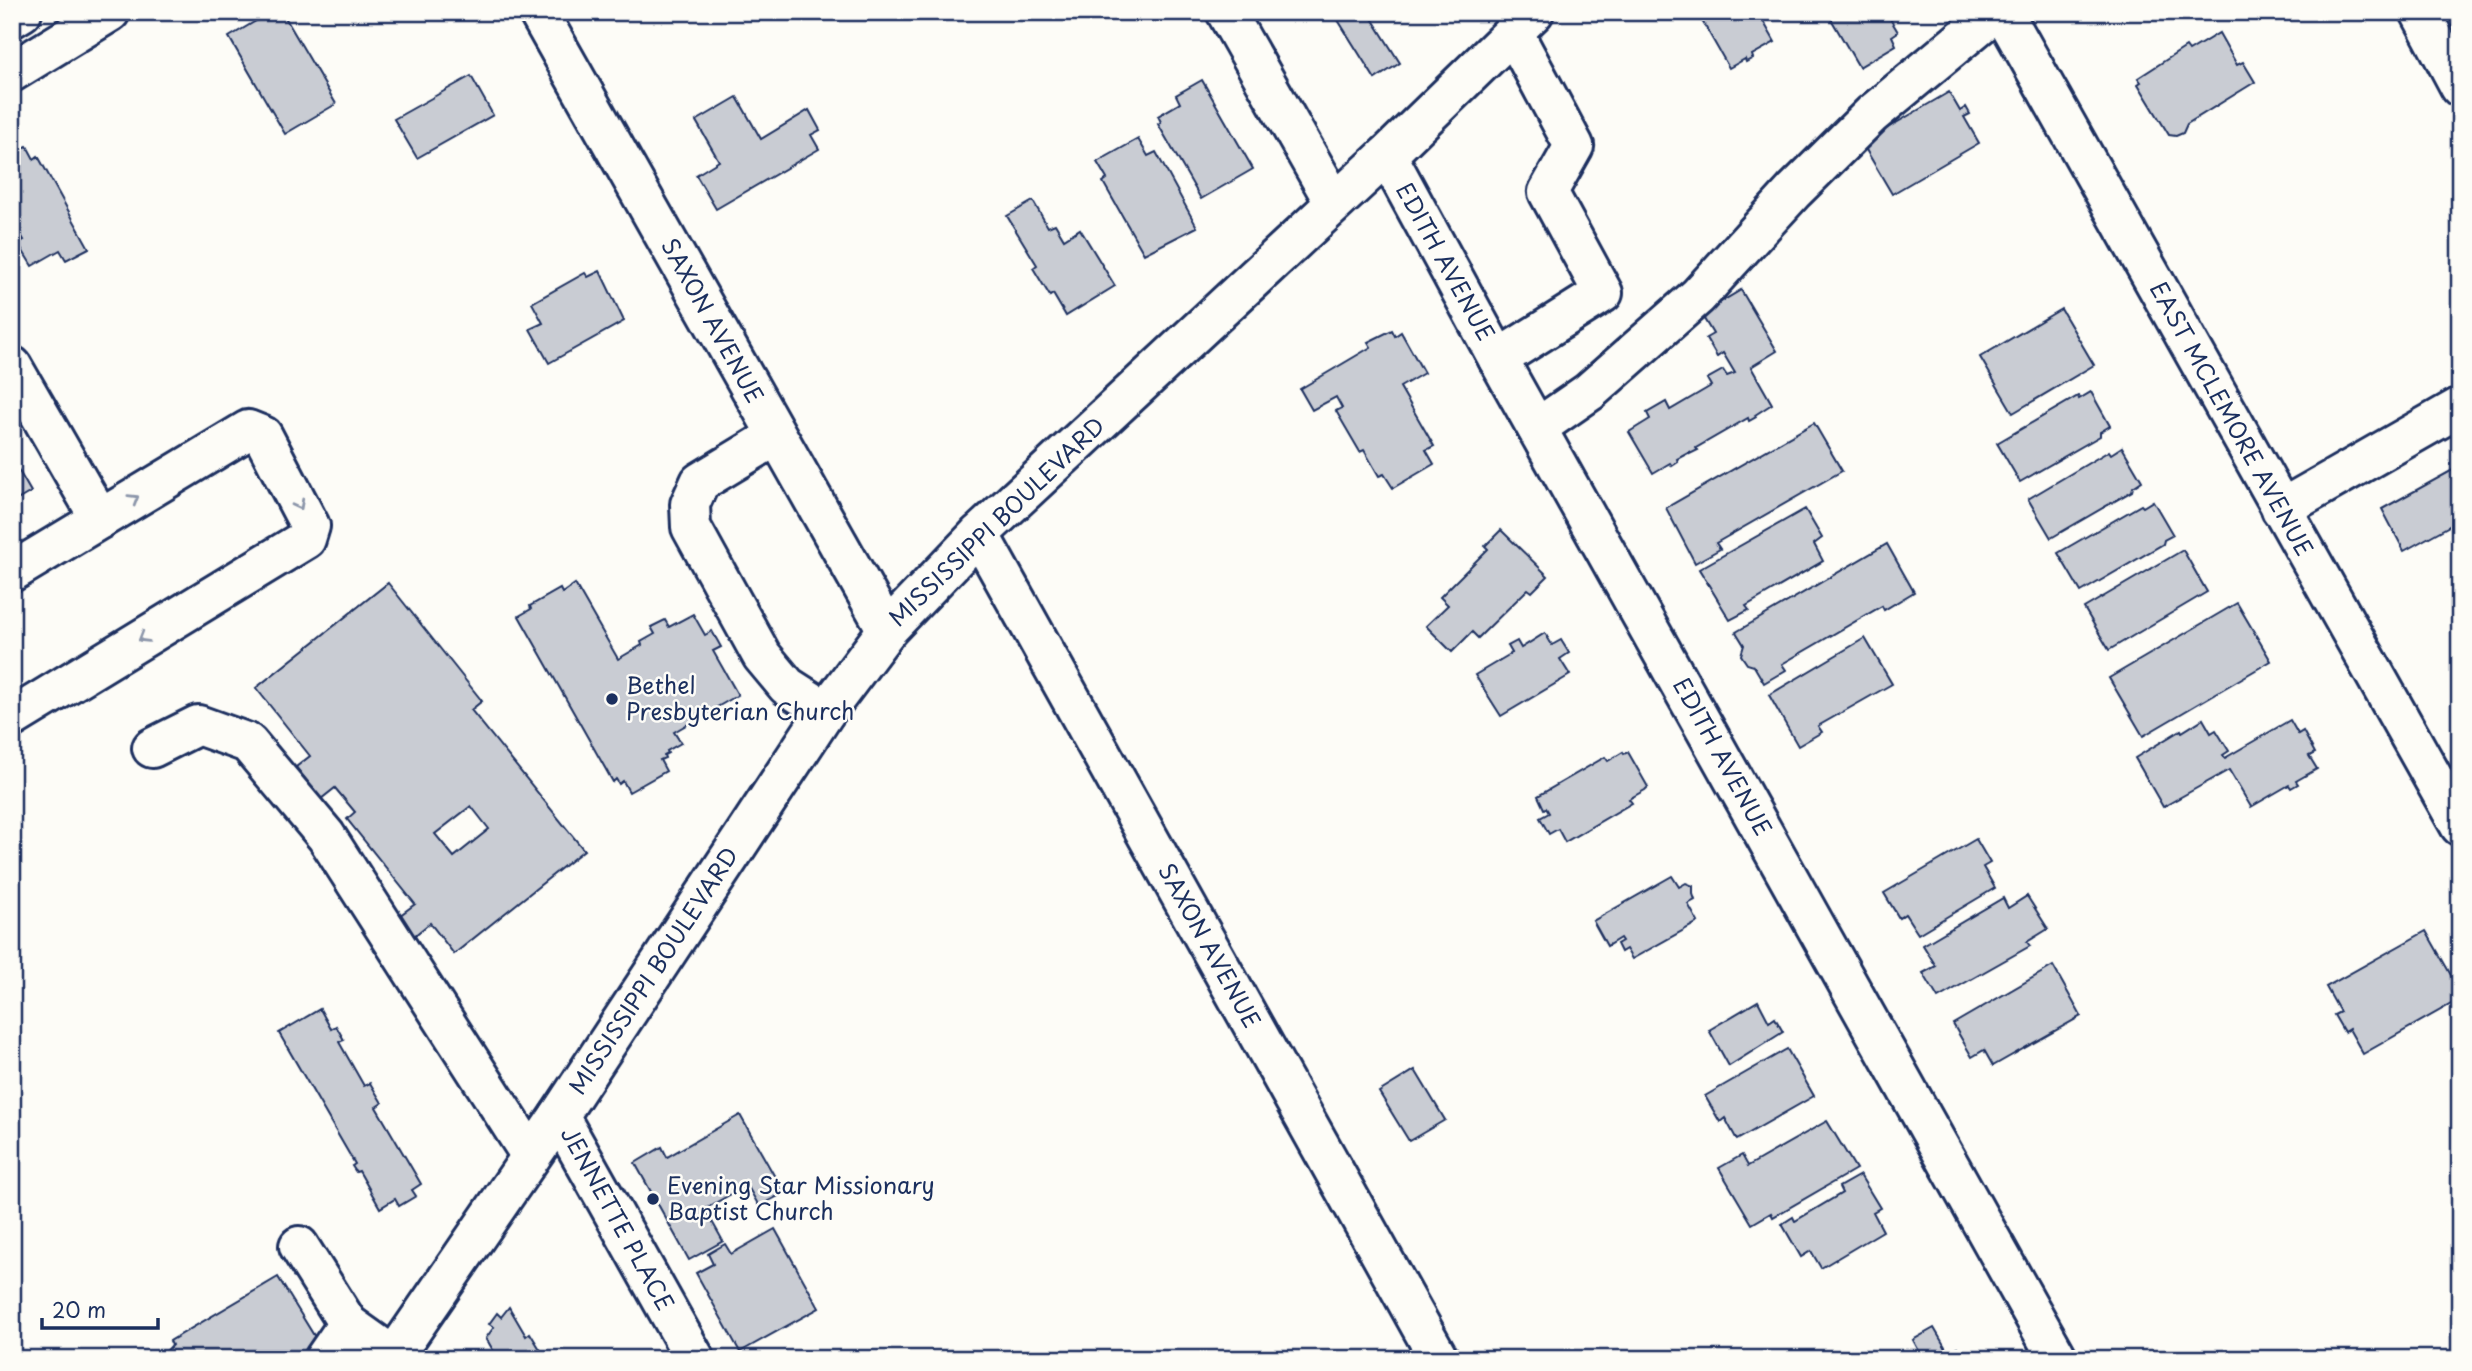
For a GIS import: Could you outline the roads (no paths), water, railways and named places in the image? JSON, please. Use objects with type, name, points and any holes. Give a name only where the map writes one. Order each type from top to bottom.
[{"type":"street","points":[[12,18],[22,12]]},
{"type":"street","points":[[12,72],[110,12]]},
{"type":"street","name":"SAXON AVENUE","points":[[538,12],[887,630]]},
{"type":"street","points":[[1226,12],[1334,202]]},
{"type":"street","points":[[1538,429],[1589,392],[1698,296],[1794,191],[1872,114],[1995,12]]},
{"type":"street","name":"EAST MCLEMORE AVENUE","points":[[2003,12],[2460,825]]},
{"type":"street","points":[[2420,12],[2460,87]]},
{"type":"street","points":[[1498,359],[1603,293],[1548,192],[1574,146],[1524,22]]},
{"type":"street","name":"MISSISSIPPI BOULEVARD","points":[[393,1358],[559,1116],[826,711],[887,630],[979,534],[1387,155],[1524,22]]},
{"type":"street","name":"EDITH AVENUE","points":[[1387,155],[1498,359],[2057,1359]]},
{"type":"street","points":[[12,366],[100,519]]},
{"type":"street","points":[[2281,509],[2460,407]]},
{"type":"street","points":[[12,572],[248,430],[263,436],[310,526],[306,539],[12,718]]},
{"type":"street","points":[[776,436],[700,482],[690,504],[691,527],[762,656],[787,686],[826,711]]},
{"type":"street","name":"SAXON AVENUE","points":[[979,534],[1439,1359]]},
{"type":"street","points":[[152,748],[198,725],[248,743],[326,835],[531,1156]]},
{"type":"street","name":"JENNETTE PLACE","points":[[559,1116],[695,1359]]},
{"type":"street","points":[[299,1246],[348,1324],[393,1358]]},
{"type":"street","points":[[324,1359],[348,1324]]},
{"type":"place","name":"Bethel Presbyterian Church","points":[[612,699]]},
{"type":"place","name":"Evening Star Missionary Baptist Church","points":[[653,1199]]}]
